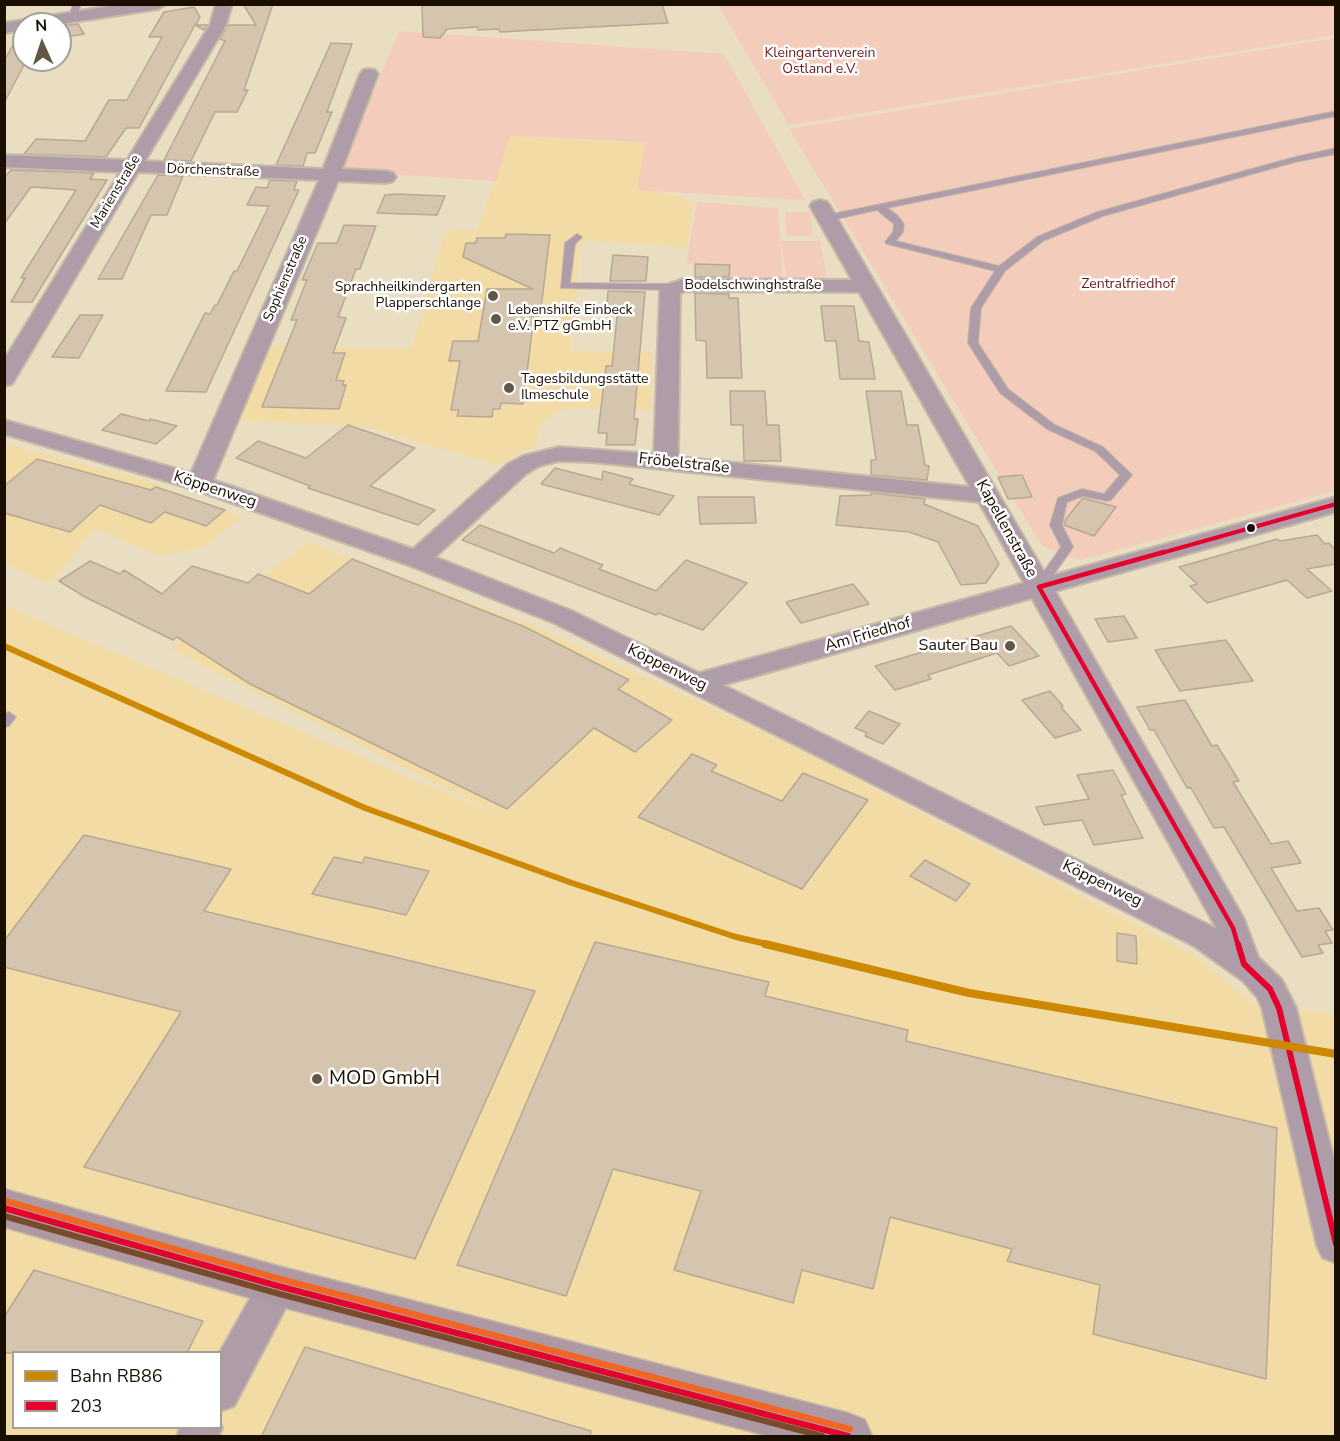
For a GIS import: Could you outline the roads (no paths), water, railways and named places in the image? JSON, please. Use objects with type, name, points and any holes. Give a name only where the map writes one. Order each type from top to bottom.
[{"type":"main road","points":[[4,1208],[766,1425],[848,1437]]},
{"type":"street","points":[[75,11],[158,4]]},
{"type":"street","name":"Marienstraße","points":[[4,379],[130,167],[218,25],[224,4]]},
{"type":"street","name":"Sophienstraße","points":[[199,483],[330,176],[369,74]]},
{"type":"street","name":"Dörchenstraße","points":[[4,161],[386,177]]},
{"type":"street","name":"Kapellenstraße","points":[[824,212],[1233,928],[1244,964]]},
{"type":"street","name":"Bodelschwinghstraße","points":[[666,462],[670,290],[675,286],[865,286]]},
{"type":"street","name":"Köppenweg","points":[[4,427],[199,483],[417,559],[563,617],[1205,937],[1244,964],[1270,989],[1279,1008],[1335,1246]]},
{"type":"street","name":"Fröbelstraße","points":[[417,559],[517,469],[531,461],[552,455],[575,454],[666,462],[988,496]]},
{"type":"street","name":"Am Friedhof","points":[[697,683],[1039,587],[1332,510]]},
{"type":"street","points":[[222,1388],[278,1286]]},
{"type":"lane","points":[[824,212],[880,208],[1335,113]]},
{"type":"lane","points":[[1039,587],[1067,547],[1056,525],[1062,500],[1082,492],[1107,498],[1126,475],[1099,449],[1051,427],[1005,391],[973,343],[976,308],[1001,269],[1040,239],[1100,214],[1294,160],[1335,151]]},
{"type":"lane","points":[[880,208],[894,217],[899,224],[898,232],[890,242],[1001,269]]},
{"type":"lane","points":[[577,237],[570,243],[565,286],[675,286]]},
{"type":"rail line","name":"RB86","points":[[4,646],[365,808],[572,883],[736,937],[969,993],[1336,1054]]},
{"type":"place","name":"Sprachheilkindergarten Plapperschlange","points":[[493,296]]},
{"type":"place","name":"Lebenshilfe Einbeck e.V. PTZ gGmbH","points":[[496,319]]},
{"type":"place","name":"Tagesbildungsstätte Ilmeschule","points":[[509,388]]},
{"type":"place","name":"Sauter Bau","points":[[1010,646]]},
{"type":"place","name":"MOD GmbH","points":[[317,1079]]},
{"type":"park label","name":"Kleingartenverein Ostland e.V.","points":[[820,62]]},
{"type":"park label","name":"Zentralfriedhof","points":[[1128,285]]}]
